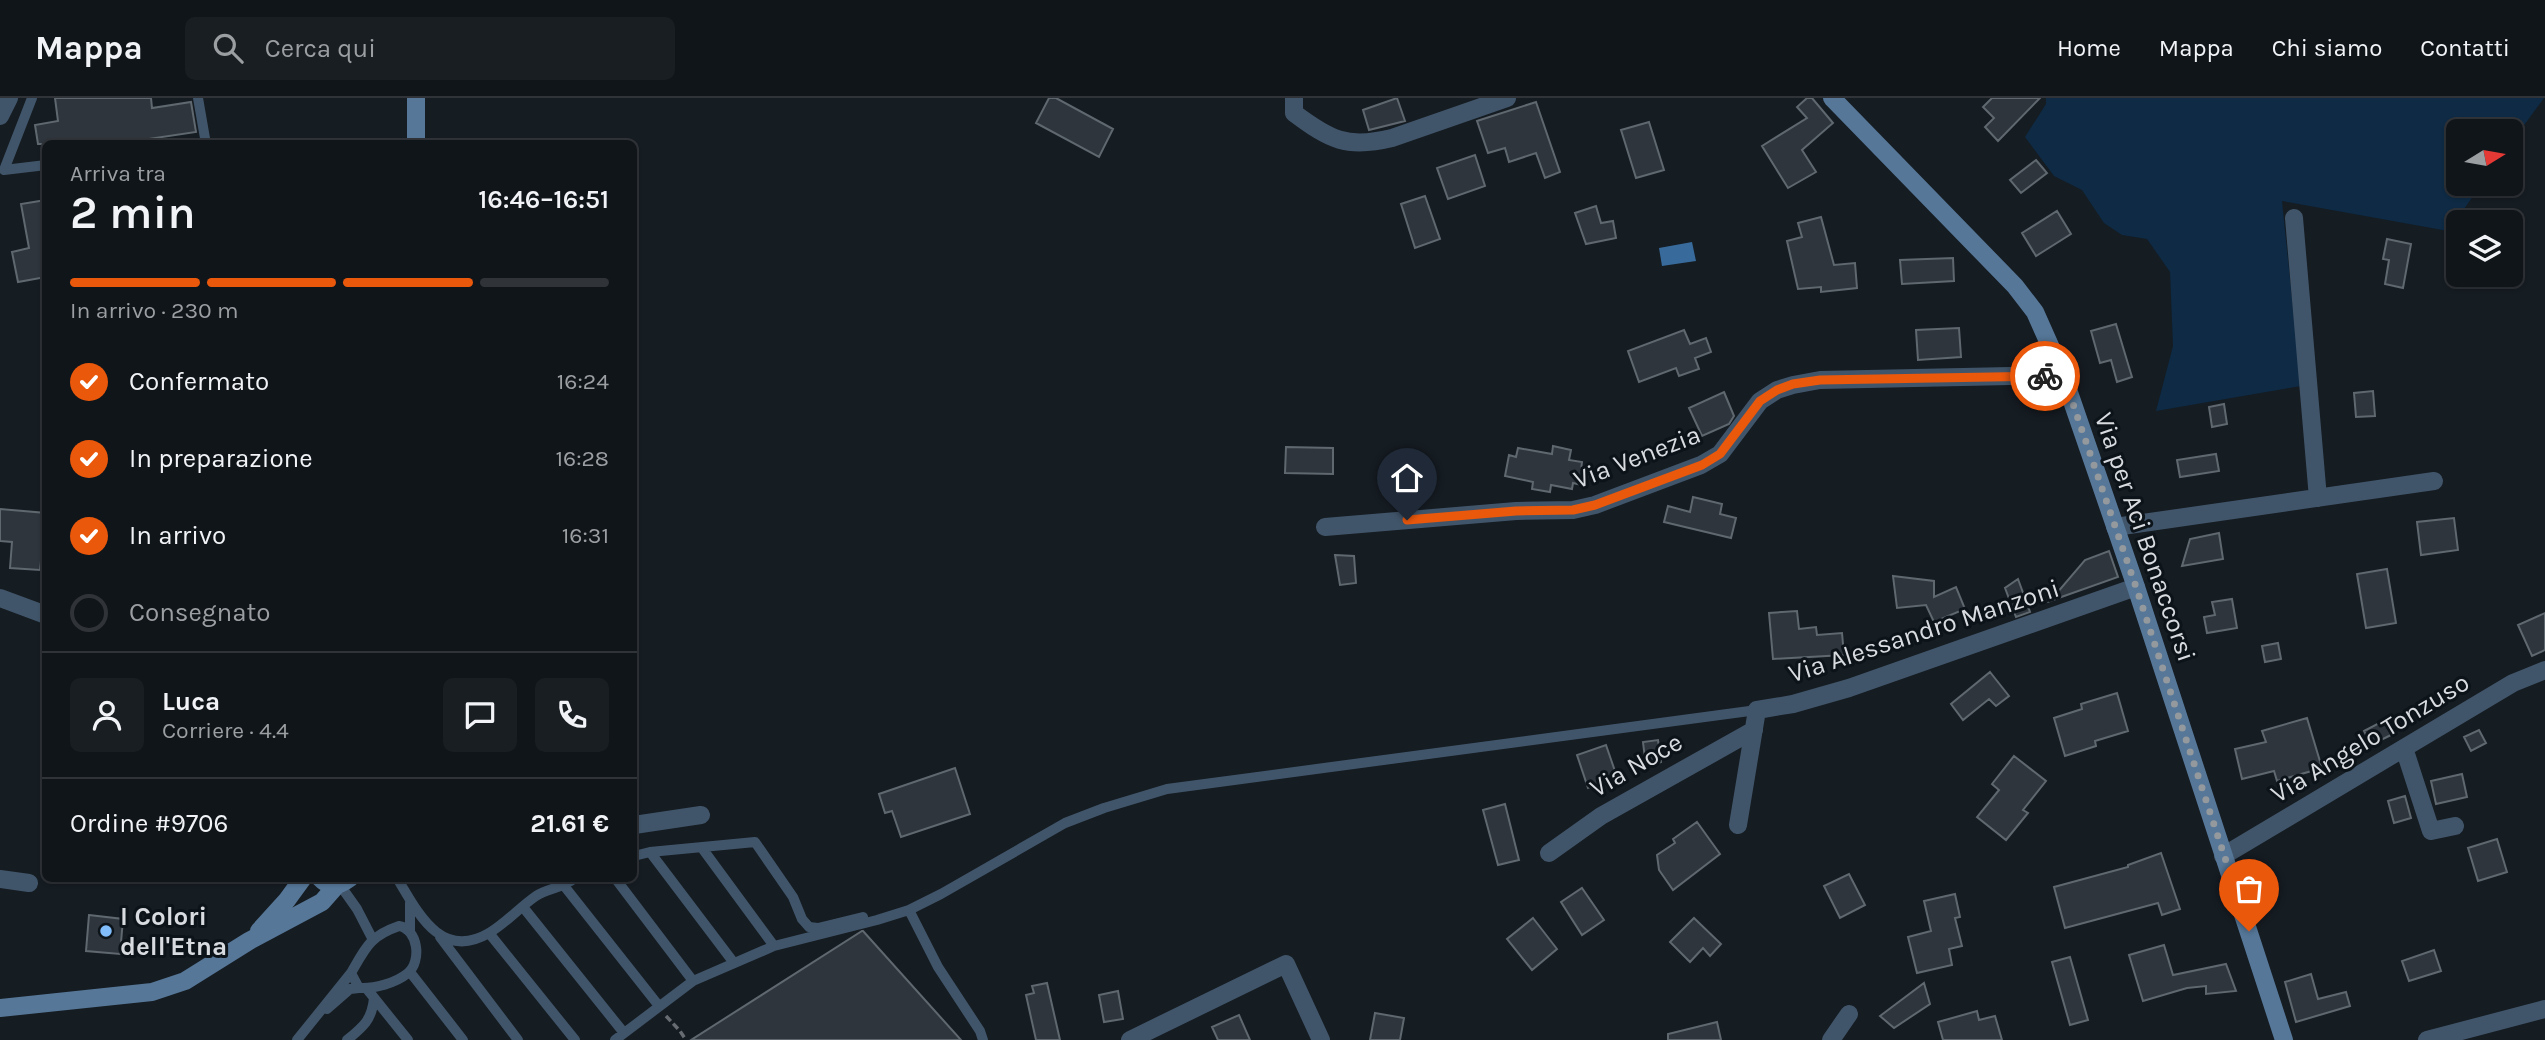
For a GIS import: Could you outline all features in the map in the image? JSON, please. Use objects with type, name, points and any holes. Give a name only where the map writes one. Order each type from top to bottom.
[{"type":"main road","points":[[416,98],[416,140]]},
{"type":"main road","name":"Via per Aci Bonaccorsi","points":[[1832,98],[2015,286],[2035,312],[2063,375],[2136,587],[2284,1040]]},
{"type":"main road","points":[[249,941],[300,882]]},
{"type":"main road","points":[[326,882],[332,886],[343,883]]},
{"type":"main road","points":[[0,1008],[152,992],[185,981],[249,941],[322,902],[343,883]]},
{"type":"street","points":[[0,117],[9,98]]},
{"type":"street","points":[[1294,98],[1294,113],[1322,134],[1348,142],[1376,142],[1507,98]]},
{"type":"street","points":[[2294,218],[2318,498]]},
{"type":"street","name":"Via Venezia","points":[[1325,527],[1516,511],[1573,510],[1595,505],[1702,465],[1720,454],[1760,401],[1793,384],[1820,380],[2063,375]]},
{"type":"street","points":[[2115,527],[2434,481]]},
{"type":"street","name":"Via Alessandro Manzoni","points":[[1757,710],[1793,704],[1849,688],[2136,587]]},
{"type":"street","points":[[0,598],[42,614]]},
{"type":"street","name":"Via Angelo Tonzuso","points":[[2223,856],[2513,683],[2545,670]]},
{"type":"street","points":[[1738,825],[1757,710]]},
{"type":"street","name":"Via Noce","points":[[1549,853],[1601,816],[1754,730]]},
{"type":"street","points":[[2404,748],[2431,831],[2455,826]]},
{"type":"street","points":[[637,825],[701,815]]},
{"type":"street","points":[[0,879],[29,883]]},
{"type":"street","points":[[1129,1040],[1286,964],[1321,1040]]},
{"type":"street","points":[[2427,1040],[2545,1009]]},
{"type":"street","points":[[1831,1040],[1849,1014]]},
{"type":"lane","points":[[32,98],[4,170],[42,165]]},
{"type":"lane","points":[[198,98],[205,140]]},
{"type":"lane","points":[[615,1040],[693,981],[775,946],[909,909],[941,894],[1065,823],[1167,789],[1757,710]]},
{"type":"lane","points":[[637,855],[755,842],[793,897],[802,919],[809,927],[818,928],[909,909]]},
{"type":"lane","points":[[702,848],[775,946]]},
{"type":"lane","points":[[650,852],[734,963]]},
{"type":"lane","points":[[399,882],[410,903],[439,936],[518,1040]]},
{"type":"lane","points":[[439,936],[466,942],[489,933],[539,895],[565,887],[571,882]]},
{"type":"lane","points":[[618,882],[693,981]]},
{"type":"lane","points":[[343,883],[372,938]]},
{"type":"lane","points":[[565,887],[659,1006]]},
{"type":"lane","points":[[316,1018],[350,989],[394,981],[410,972],[415,962],[416,945],[410,932],[410,903]]},
{"type":"lane","points":[[523,907],[624,1033]]},
{"type":"lane","points":[[909,909],[937,967],[980,1031],[983,1040]]},
{"type":"lane","points":[[297,1040],[351,973],[372,938],[399,926],[410,932]]},
{"type":"lane","points":[[489,933],[575,1040]]},
{"type":"lane","points":[[410,972],[463,1040]]},
{"type":"lane","points":[[351,973],[408,1040]]},
{"type":"lane","points":[[350,1039],[369,1020],[373,1013],[374,998]]},
{"type":"path","points":[[659,1006],[686,1040]]},
{"type":"shaded area","points":[[2046,98],[2544,98],[2524,125],[2524,119],[2446,119],[2446,196],[2473,196],[2463,210],[2446,210],[2446,231],[2282,201],[2301,386],[2156,411],[2173,346],[2170,272],[2147,239],[2122,235],[2104,223],[2082,190],[2054,176],[2025,137],[2046,104]]},
{"type":"shaded area","points":[[1692,242],[1696,261],[1662,266],[1659,248]]},
{"type":"building","points":[[55,98],[151,98],[152,108],[191,102],[196,132],[142,140],[42,140],[42,144],[38,144],[35,125],[58,121]]},
{"type":"building","points":[[1049,98],[1056,98],[1113,129],[1099,157],[1036,123]]},
{"type":"building","points":[[1397,98],[1405,121],[1369,130],[1363,110]]},
{"type":"building","points":[[1807,98],[1812,98],[1833,123],[1802,150],[1816,172],[1788,188],[1762,146],[1807,118],[1797,107]]},
{"type":"building","points":[[1992,98],[2040,98],[1998,141],[1985,127],[1994,118],[1983,107]]},
{"type":"building","points":[[1536,102],[1560,172],[1545,178],[1536,153],[1509,162],[1505,148],[1488,153],[1477,121]]},
{"type":"building","points":[[1649,122],[1664,170],[1636,178],[1621,130]]},
{"type":"building","points":[[1475,155],[1485,186],[1448,199],[1437,168]]},
{"type":"building","points":[[2036,160],[2047,173],[2021,193],[2010,180]]},
{"type":"building","points":[[1425,196],[1440,239],[1415,248],[1401,204]]},
{"type":"building","points":[[42,201],[42,278],[18,282],[12,252],[29,248],[21,204]]},
{"type":"building","points":[[1596,206],[1601,223],[1613,221],[1616,238],[1586,244],[1575,213]]},
{"type":"building","points":[[2057,211],[2071,234],[2036,256],[2022,233]]},
{"type":"building","points":[[1821,217],[1834,265],[1855,263],[1857,288],[1821,292],[1821,287],[1798,289],[1787,241],[1802,237],[1798,223]]},
{"type":"building","points":[[2387,239],[2411,244],[2403,288],[2385,284],[2389,260],[2383,259]]},
{"type":"building","points":[[1953,258],[1954,281],[1902,284],[1900,260]]},
{"type":"building","points":[[2116,324],[2132,377],[2117,382],[2111,360],[2100,363],[2091,331]]},
{"type":"building","points":[[1959,328],[1961,357],[1918,360],[1916,330]]},
{"type":"building","points":[[1684,330],[1690,344],[1706,338],[1711,352],[1695,358],[1699,369],[1679,376],[1676,368],[1639,382],[1628,351]]},
{"type":"building","points":[[2373,391],[2375,416],[2356,417],[2354,393]]},
{"type":"building","points":[[1724,392],[1734,416],[1729,424],[1702,436],[1689,408]]},
{"type":"building","points":[[2224,404],[2227,424],[2212,427],[2209,407]]},
{"type":"building","points":[[1553,446],[1571,450],[1569,460],[1582,462],[1581,470],[1588,471],[1586,486],[1573,483],[1572,489],[1551,485],[1550,492],[1532,489],[1533,482],[1505,476],[1509,455],[1516,457],[1518,448],[1552,454]]},
{"type":"building","points":[[1286,447],[1333,448],[1333,474],[1285,473]]},
{"type":"building","points":[[2216,454],[2219,471],[2180,477],[2177,460]]},
{"type":"building","points":[[1693,497],[1722,504],[1720,514],[1736,518],[1731,538],[1664,522],[1668,506],[1690,512]]},
{"type":"building","points":[[0,509],[42,513],[40,570],[10,568],[12,542],[0,541]]},
{"type":"building","points":[[2454,518],[2458,550],[2421,555],[2417,522]]},
{"type":"building","points":[[2219,533],[2223,559],[2182,566],[2190,539]]},
{"type":"building","points":[[2109,551],[2118,577],[2050,601],[2085,560]]},
{"type":"building","points":[[1335,555],[1354,556],[1356,583],[1340,585]]},
{"type":"building","points":[[2387,569],[2396,623],[2366,628],[2357,574]]},
{"type":"building","points":[[1893,576],[1934,581],[1934,597],[1956,587],[1965,609],[1934,622],[1926,605],[1897,608]]},
{"type":"building","points":[[2018,579],[2030,612],[2016,617],[2005,588]]},
{"type":"building","points":[[2232,599],[2237,628],[2207,633],[2204,617],[2215,615],[2212,602]]},
{"type":"building","points":[[1797,611],[1799,629],[1816,627],[1817,635],[1842,633],[1844,655],[1773,659],[1769,613]]},
{"type":"building","points":[[2545,613],[2545,650],[2532,656],[2518,625]]},
{"type":"building","points":[[2278,643],[2281,659],[2265,662],[2262,646]]},
{"type":"building","points":[[1990,672],[2009,696],[1996,706],[1989,699],[1963,720],[1951,704]]},
{"type":"building","points":[[2117,693],[2128,731],[2095,741],[2096,746],[2065,756],[2054,718],[2082,709],[2081,704]]},
{"type":"building","points":[[2307,718],[2322,768],[2277,781],[2274,771],[2242,779],[2235,749],[2266,742],[2262,731]]},
{"type":"building","points":[[2383,721],[2391,735],[2371,745],[2364,731]]},
{"type":"building","points":[[2479,730],[2486,743],[2471,751],[2464,737]]},
{"type":"building","points":[[1658,740],[1661,762],[1646,767],[1643,742]]},
{"type":"building","points":[[1606,745],[1617,777],[1588,788],[1577,755]]},
{"type":"building","points":[[2014,756],[2046,781],[2023,810],[2028,813],[2006,840],[1977,817],[1999,790],[1992,784]]},
{"type":"building","points":[[955,768],[970,814],[901,837],[892,811],[885,813],[879,794]]},
{"type":"building","points":[[2462,774],[2467,797],[2436,804],[2431,781]]},
{"type":"building","points":[[2405,796],[2411,818],[2394,823],[2388,801]]},
{"type":"building","points":[[1505,804],[1519,860],[1498,865],[1483,810]]},
{"type":"building","points":[[1697,822],[1720,854],[1673,890],[1659,870],[1657,855],[1675,843],[1673,839]]},
{"type":"building","points":[[2497,839],[2507,872],[2478,881],[2468,848]]},
{"type":"building","points":[[2161,853],[2180,909],[2162,915],[2158,903],[2065,928],[2054,887],[2128,867]]},
{"type":"building","points":[[1849,874],[1865,905],[1840,918],[1824,886]]},
{"type":"building","points":[[1582,888],[1604,920],[1582,935],[1561,902]]},
{"type":"building","points":[[1955,894],[1960,917],[1955,918],[1962,946],[1949,949],[1952,965],[1917,973],[1908,937],[1931,931],[1924,901]]},
{"type":"building","points":[[89,915],[123,919],[120,954],[86,951]]},
{"type":"building","points":[[1533,918],[1557,949],[1532,970],[1507,939]]},
{"type":"building","points":[[1694,918],[1721,944],[1710,956],[1703,948],[1690,962],[1670,942]]},
{"type":"building","points":[[862,931],[961,1040],[691,1040]]},
{"type":"building","points":[[2164,945],[2173,975],[2226,964],[2236,991],[2206,994],[2206,986],[2187,988],[2143,1001],[2129,955]]},
{"type":"building","points":[[2434,950],[2441,971],[2409,981],[2402,961]]},
{"type":"building","points":[[2070,957],[2088,1020],[2070,1025],[2052,962]]},
{"type":"building","points":[[2311,974],[2318,999],[2346,992],[2350,1006],[2296,1022],[2285,982]]},
{"type":"building","points":[[1047,983],[1060,1040],[1036,1040],[1026,995],[1034,993],[1032,986]]},
{"type":"building","points":[[1924,983],[1930,1004],[1894,1028],[1880,1016]]},
{"type":"building","points":[[1118,991],[1123,1019],[1104,1022],[1099,995]]},
{"type":"building","points":[[1977,1011],[1979,1020],[1995,1016],[2002,1040],[1943,1040],[1938,1022]]},
{"type":"building","points":[[1375,1013],[1404,1018],[1400,1040],[1370,1040]]},
{"type":"building","points":[[1239,1015],[1250,1040],[1218,1040],[1212,1027]]},
{"type":"building","points":[[1717,1022],[1721,1040],[1668,1040],[1668,1034]]},
{"type":"way so far","points":[[2045,376],[2063,375],[2249,931]]},
{"type":"place","name":"I Colori dell'Etna","points":[[106,931]]},
{"type":"route","points":[[1407,520],[1516,511],[1573,510],[1595,505],[1663,481],[1702,465],[1720,454],[1760,401],[1793,384],[1820,380],[2045,376]]}]
